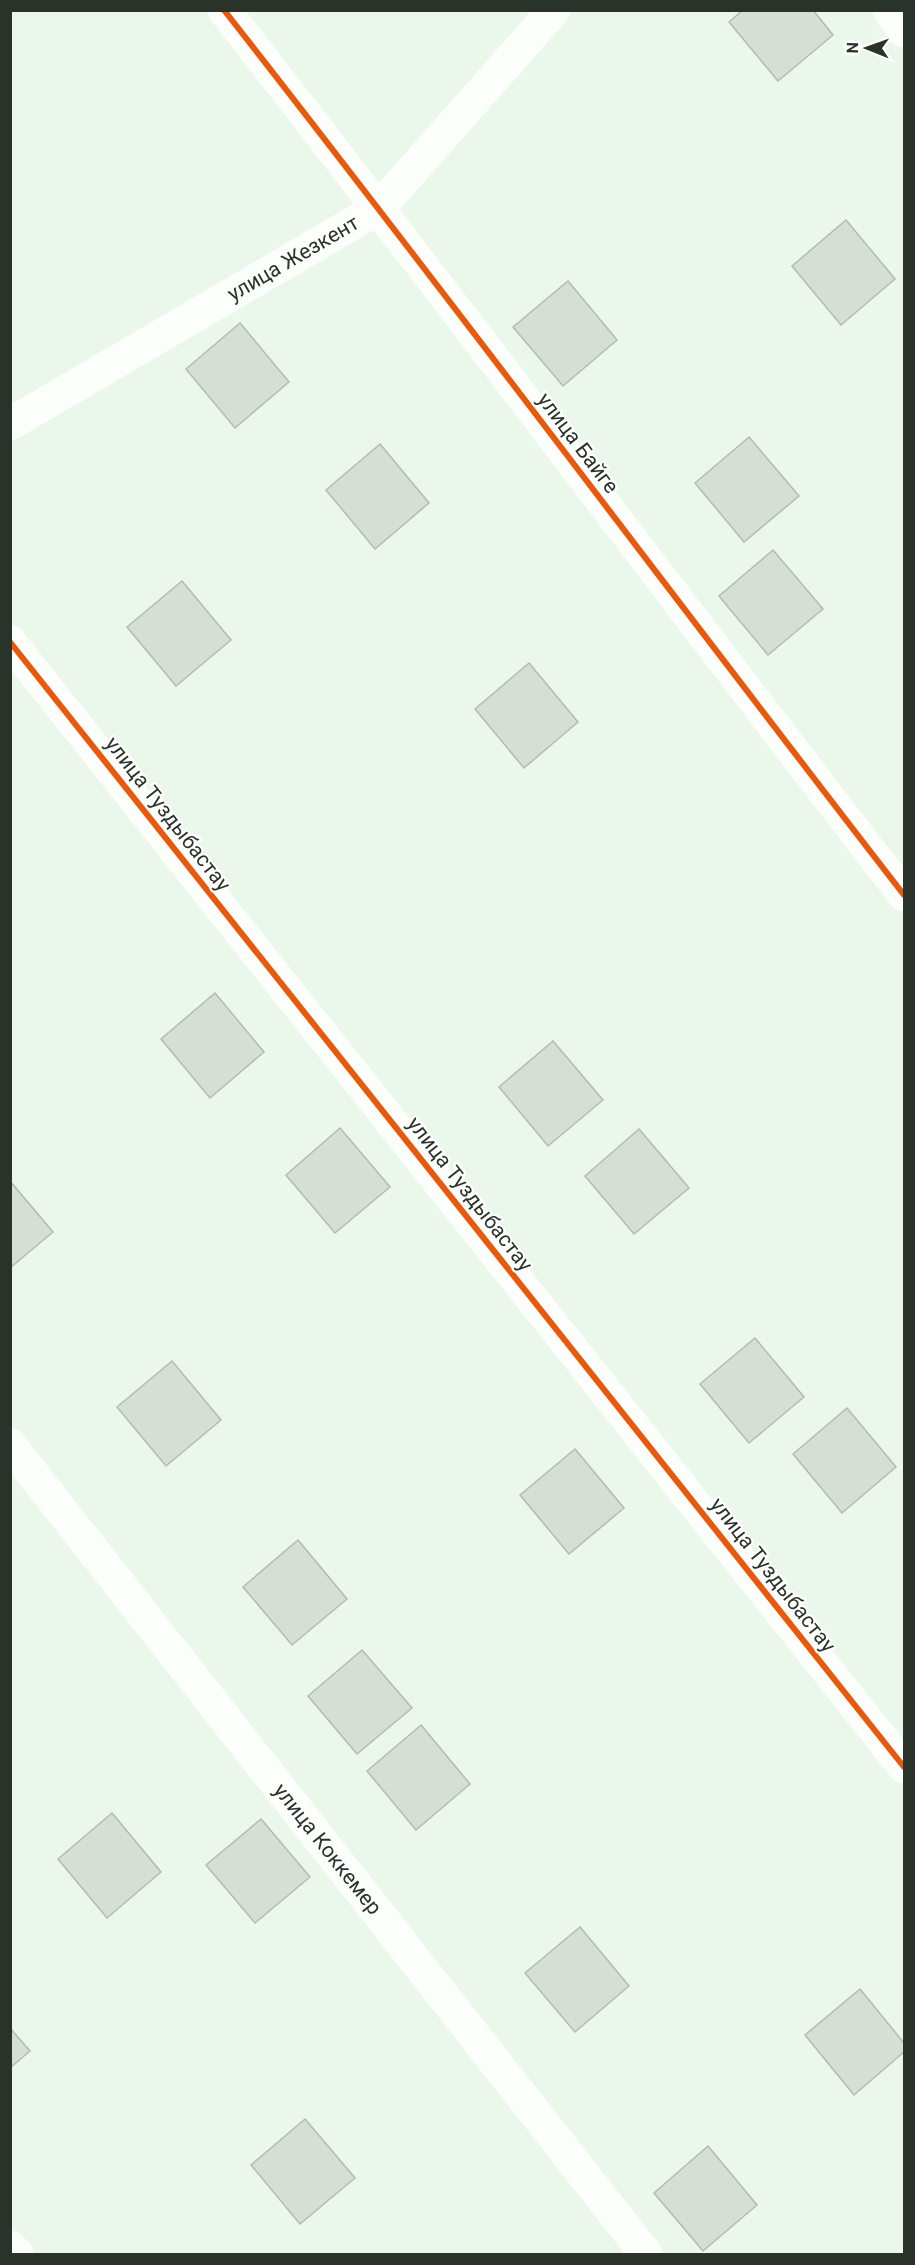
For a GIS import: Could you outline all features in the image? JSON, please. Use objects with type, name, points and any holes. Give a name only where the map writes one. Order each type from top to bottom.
[{"type":"street","name":"улица Байге","points":[[224,10],[379,208],[724,663],[904,895]]},
{"type":"street","name":"улица Жезкент","points":[[10,424],[379,208],[554,10]]},
{"type":"street","points":[[889,10],[904,31]]},
{"type":"street","name":"улица Туздыбастау","points":[[10,642],[904,1767]]},
{"type":"street","name":"улица Коккемер","points":[[10,1444],[645,2254]]},
{"type":"street","points":[[10,2247],[17,2254]]},
{"type":"building","points":[[743,10],[813,10],[833,35],[778,81],[729,22]]},
{"type":"building","points":[[846,220],[895,279],[841,325],[792,266]]},
{"type":"building","points":[[568,281],[617,340],[563,386],[513,327]]},
{"type":"building","points":[[240,323],[289,382],[235,428],[186,369]]},
{"type":"building","points":[[749,437],[799,496],[744,542],[695,483]]},
{"type":"building","points":[[380,444],[429,503],[375,549],[326,490]]},
{"type":"building","points":[[773,550],[823,609],[768,655],[719,596]]},
{"type":"building","points":[[182,581],[231,640],[176,686],[127,627]]},
{"type":"building","points":[[529,663],[578,722],[524,768],[475,709]]},
{"type":"building","points":[[215,993],[264,1052],[210,1098],[161,1039]]},
{"type":"building","points":[[553,1041],[603,1100],[548,1146],[499,1087]]},
{"type":"building","points":[[340,1128],[390,1187],[335,1233],[286,1175]]},
{"type":"building","points":[[639,1129],[689,1188],[634,1234],[585,1176]]},
{"type":"building","points":[[10,1181],[53,1232],[10,1268]]},
{"type":"building","points":[[755,1338],[804,1397],[749,1443],[700,1384]]},
{"type":"building","points":[[172,1361],[221,1420],[166,1466],[117,1407]]},
{"type":"building","points":[[847,1408],[896,1467],[842,1513],[793,1454]]},
{"type":"building","points":[[575,1449],[624,1508],[569,1554],[520,1495]]},
{"type":"building","points":[[298,1540],[347,1599],[292,1645],[243,1587]]},
{"type":"building","points":[[362,1650],[412,1708],[357,1754],[308,1696]]},
{"type":"building","points":[[421,1725],[470,1784],[416,1830],[367,1771]]},
{"type":"building","points":[[112,1813],[161,1872],[107,1918],[58,1859]]},
{"type":"building","points":[[261,1819],[310,1877],[255,1923],[206,1865]]},
{"type":"building","points":[[580,1927],[629,1986],[575,2032],[525,1973]]},
{"type":"building","points":[[860,1989],[904,2043],[904,2052],[854,2095],[805,2035]]},
{"type":"building","points":[[10,2028],[30,2051],[10,2068]]},
{"type":"building","points":[[305,2119],[355,2178],[300,2224],[251,2165]]},
{"type":"building","points":[[708,2146],[757,2205],[703,2251],[654,2193]]},
{"type":"cycle path","points":[[224,10],[904,895]]},
{"type":"cycle path","points":[[10,642],[904,1767]]}]
